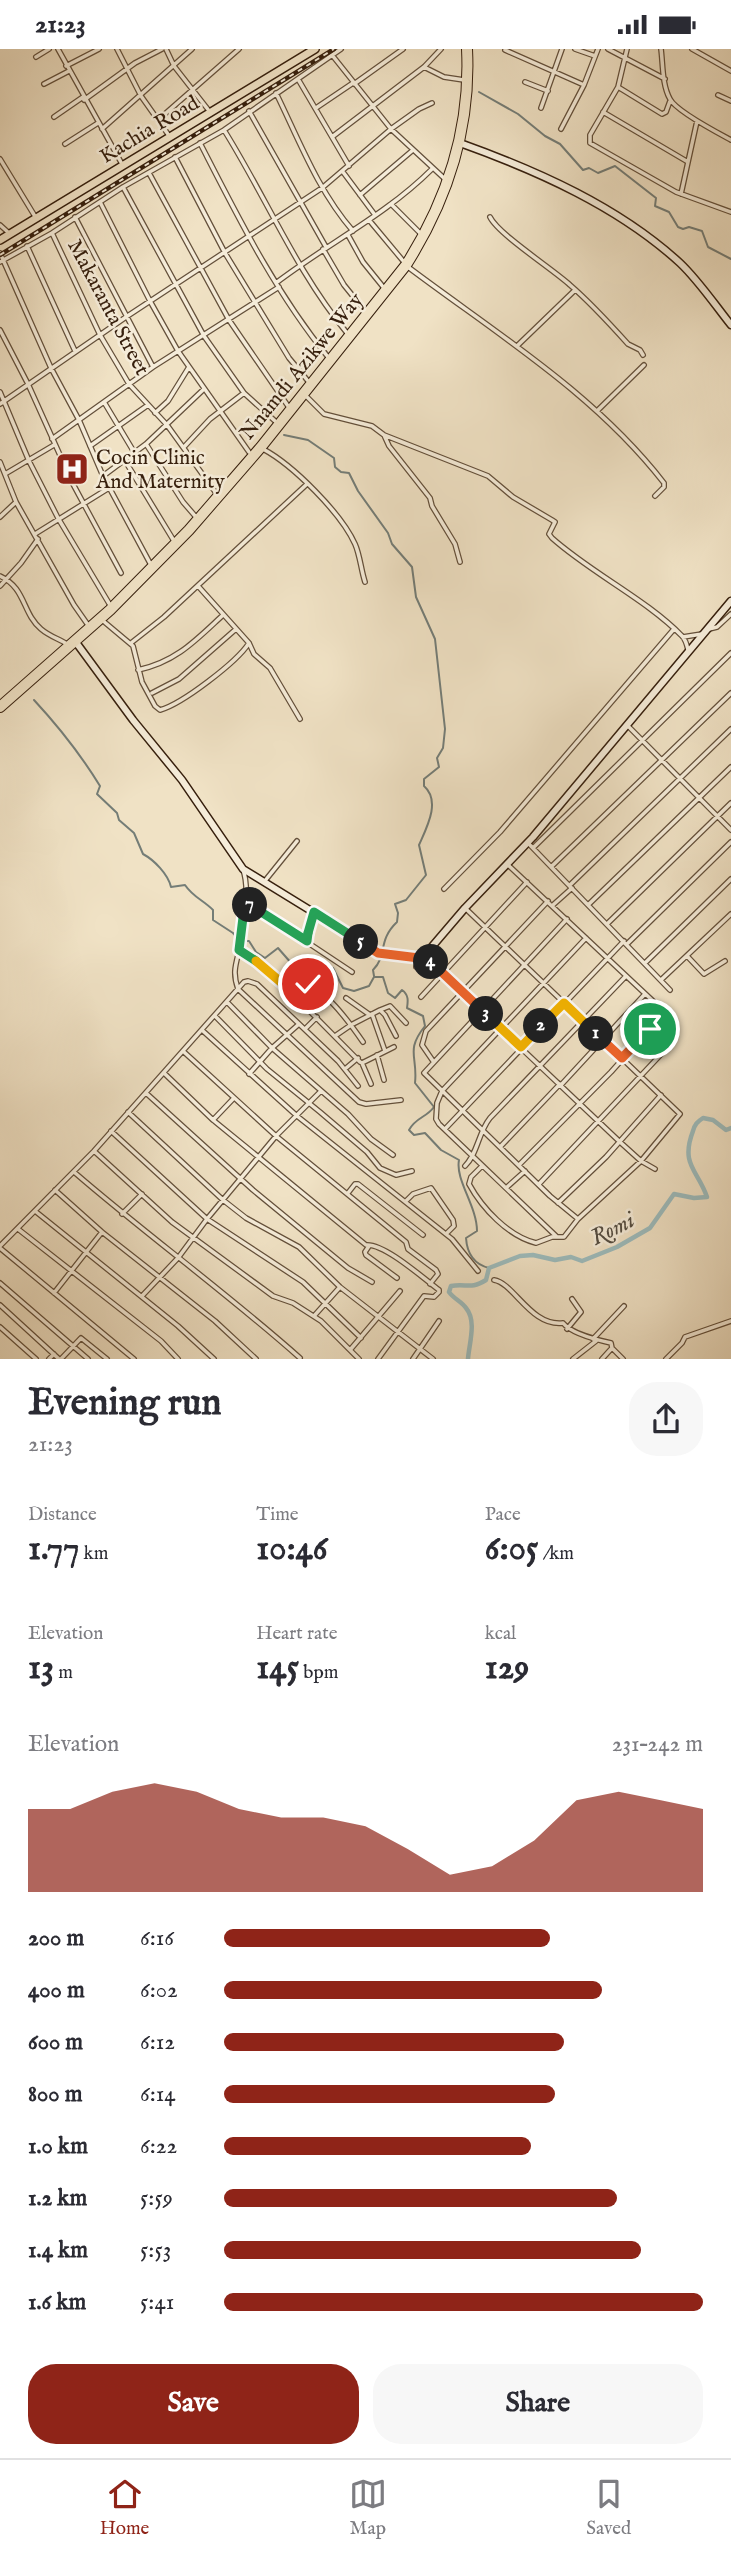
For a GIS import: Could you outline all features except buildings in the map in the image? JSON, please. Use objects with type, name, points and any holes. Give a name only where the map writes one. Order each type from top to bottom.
[{"type":"highway","name":"Nnamdi Azikwe Way","points":[[71,642],[151,565],[196,517],[405,264],[446,180],[459,125],[465,49]]},
{"type":"highway","name":"Nnamdi Azikwe Way","points":[[0,705],[101,618],[158,564],[261,447],[405,264],[424,237],[440,204],[460,143],[467,91],[465,49]]},
{"type":"main road","name":"Kachia Road","points":[[0,240],[315,49]]},
{"type":"street","points":[[36,57],[50,49]]},
{"type":"street","points":[[58,49],[123,166]]},
{"type":"street","points":[[44,84],[99,49]]},
{"type":"street","points":[[117,49],[141,96],[170,137]]},
{"type":"street","points":[[54,117],[164,49],[210,112]]},
{"type":"street","points":[[102,129],[191,49]]},
{"type":"street","points":[[158,120],[239,49]]},
{"type":"street","points":[[2,261],[175,156],[224,130],[341,49]]},
{"type":"street","points":[[316,108],[403,49]]},
{"type":"street","points":[[332,137],[424,67],[441,49]]},
{"type":"street","points":[[541,108],[562,49]]},
{"type":"street","points":[[575,49],[595,56]]},
{"type":"street","points":[[561,129],[584,85],[598,49]]},
{"type":"street","points":[[608,49],[665,79]]},
{"type":"street","points":[[627,49],[618,86],[590,135],[590,143],[681,194],[731,212]]},
{"type":"street","points":[[618,86],[662,114],[666,112],[670,101],[661,49]]},
{"type":"street","points":[[692,49],[731,71]]},
{"type":"street","points":[[505,50],[584,85]]},
{"type":"street","points":[[332,55],[391,129],[446,180]]},
{"type":"street","points":[[424,67],[444,77],[464,80]]},
{"type":"street","points":[[298,79],[349,166]]},
{"type":"street","points":[[525,82],[548,91]]},
{"type":"street","points":[[276,93],[322,188],[353,232]]},
{"type":"street","points":[[718,95],[731,101]]},
{"type":"street","points":[[670,101],[697,121],[731,140]]},
{"type":"street","points":[[2,402],[322,188],[391,129],[432,103]]},
{"type":"street","points":[[249,111],[344,285],[366,311]]},
{"type":"street","points":[[603,112],[688,162]]},
{"type":"street","points":[[681,194],[697,121]]},
{"type":"street","points":[[65,144],[98,123]]},
{"type":"street","points":[[224,130],[299,265],[323,304],[346,333]]},
{"type":"street","points":[[200,143],[249,238],[277,285],[301,324],[328,357]]},
{"type":"street","points":[[460,143],[507,160],[597,205],[638,229],[681,264],[731,325]]},
{"type":"street","points":[[360,195],[413,150]]},
{"type":"street","points":[[175,156],[225,253],[289,358],[308,381]]},
{"type":"street","points":[[0,159],[36,218]]},
{"type":"street","points":[[5,474],[29,460],[153,367],[255,303],[299,265],[353,232],[415,186],[432,169]]},
{"type":"street","points":[[343,172],[375,215]]},
{"type":"street","points":[[149,173],[229,320],[288,406]]},
{"type":"street","points":[[123,187],[204,336],[244,393],[275,421]]},
{"type":"street","points":[[100,202],[178,351],[249,452]]},
{"type":"street","points":[[391,204],[421,234]]},
{"type":"street","points":[[75,217],[153,367]]},
{"type":"street","points":[[490,217],[511,239],[575,290],[628,344],[640,350],[643,355]]},
{"type":"street","points":[[369,220],[405,264],[577,392],[629,440],[664,483],[664,487],[655,496]]},
{"type":"street","points":[[0,225],[10,234]]},
{"type":"street","name":"Makaranta Street","points":[[52,233],[100,335],[129,384],[167,425],[216,493]]},
{"type":"street","points":[[347,235],[363,262],[384,288]]},
{"type":"street","points":[[27,246],[75,351]]},
{"type":"street","points":[[0,253],[51,368],[79,420],[109,488],[151,565]]},
{"type":"street","points":[[517,346],[575,290]]},
{"type":"street","points":[[0,330],[28,384],[53,442],[121,573]]},
{"type":"street","points":[[597,411],[645,365]]},
{"type":"street","points":[[155,413],[168,401],[190,367]]},
{"type":"street","points":[[103,475],[146,444],[204,389]]},
{"type":"street","points":[[0,392],[2,402],[58,518],[110,605]]},
{"type":"street","points":[[184,448],[219,412],[244,393]]},
{"type":"street","points":[[303,394],[321,413],[360,422],[384,435],[448,459],[496,481],[513,496],[555,522],[550,534],[556,541],[674,629],[683,637],[688,653]]},
{"type":"street","points":[[104,402],[134,452]]},
{"type":"street","points":[[90,446],[148,405]]},
{"type":"street","points":[[384,435],[389,446],[430,498],[455,544],[460,562]]},
{"type":"street","points":[[146,444],[183,502],[196,517]]},
{"type":"street","points":[[261,447],[279,457],[307,484],[347,530],[356,547],[365,582]]},
{"type":"street","points":[[124,459],[174,541]]},
{"type":"street","points":[[0,462],[16,502],[88,625]]},
{"type":"street","points":[[131,643],[198,586],[307,484]]},
{"type":"street","points":[[0,586],[21,563],[36,536],[58,518],[109,488]]},
{"type":"street","points":[[0,517],[16,502]]},
{"type":"street","points":[[0,576],[18,588],[29,614],[41,629],[71,642],[182,780],[243,869],[246,883],[245,901],[241,937],[233,971],[238,989],[362,1104],[401,1100]]},
{"type":"street","points":[[198,586],[249,643],[254,654],[270,668],[300,719]]},
{"type":"street","points":[[531,845],[731,601]]},
{"type":"street","points":[[683,637],[717,627],[731,614]]},
{"type":"street","points":[[138,670],[170,660],[223,615]]},
{"type":"street","points":[[101,618],[135,649],[138,670],[155,706],[160,710],[178,703],[197,689],[249,643]]},
{"type":"street","points":[[152,693],[179,679],[236,629]]},
{"type":"street","points":[[444,889],[500,832],[674,629]]},
{"type":"street","points":[[416,967],[465,908],[507,864],[643,741],[731,653]]},
{"type":"street","points":[[551,867],[731,692]]},
{"type":"street","points":[[627,725],[731,830]]},
{"type":"street","points":[[552,905],[731,729]]},
{"type":"street","points":[[588,905],[731,767]]},
{"type":"street","points":[[607,924],[731,803]]},
{"type":"street","points":[[264,882],[297,841]]},
{"type":"street","points":[[445,1129],[607,958],[731,842]]},
{"type":"street","points":[[531,845],[670,990]]},
{"type":"street","points":[[507,864],[587,938],[663,1014],[520,1164]]},
{"type":"street","points":[[243,869],[380,953],[422,957],[443,973],[620,1142],[655,1170]]},
{"type":"street","points":[[644,961],[652,957],[731,879]]},
{"type":"street","points":[[421,997],[527,882]]},
{"type":"street","points":[[245,901],[352,972]]},
{"type":"street","points":[[433,1061],[422,1045],[426,1031],[548,901]]},
{"type":"street","points":[[465,908],[662,1095],[680,1116],[641,1161],[578,1219],[564,1237],[556,1236],[536,1243],[503,1226],[480,1202],[469,1184],[471,1177],[482,1166]]},
{"type":"street","points":[[307,941],[314,912]]},
{"type":"street","points":[[662,979],[731,914]]},
{"type":"street","points":[[567,919],[424,1073],[558,1203],[578,1219]]},
{"type":"street","points":[[556,1236],[436,1119],[437,1103],[442,1091],[587,938]]},
{"type":"street","points":[[239,948],[269,970],[358,1058],[371,1084]]},
{"type":"street","points":[[687,956],[704,974],[725,961]]},
{"type":"street","points":[[465,1166],[474,1157],[482,1128],[626,976]]},
{"type":"street","points":[[283,984],[292,977],[313,986],[343,1013],[363,1042]]},
{"type":"street","points":[[134,1359],[0,1247],[94,1151],[248,981],[257,984],[305,1029],[358,1086]]},
{"type":"street","points":[[501,1147],[645,994]]},
{"type":"street","points":[[346,998],[371,1015],[385,1051]]},
{"type":"street","points":[[227,1002],[272,1048],[348,1114],[371,1139],[393,1155]]},
{"type":"street","points":[[335,1036],[390,1006],[406,1023]]},
{"type":"street","points":[[380,1010],[396,1036]]},
{"type":"street","points":[[215,1016],[267,1069],[366,1152],[380,1168],[396,1175],[412,1171]]},
{"type":"street","points":[[305,1029],[317,1017]]},
{"type":"street","points":[[249,1074],[272,1048],[299,1024]]},
{"type":"street","points":[[539,1184],[667,1047],[656,1024]]},
{"type":"street","points":[[203,1031],[297,1116],[446,1234],[478,1271]]},
{"type":"street","points":[[362,1063],[394,1047]]},
{"type":"street","points":[[184,1052],[276,1136],[406,1242],[408,1249],[438,1274],[430,1283]]},
{"type":"street","points":[[376,1055],[384,1080]]},
{"type":"street","points":[[345,1069],[358,1058]]},
{"type":"street","points":[[164,1073],[213,1120],[366,1245],[392,1256],[439,1292],[434,1297],[424,1296],[378,1359]]},
{"type":"street","points":[[142,1296],[178,1258],[276,1136],[321,1091]]},
{"type":"street","points":[[146,1093],[241,1179],[348,1268],[372,1282]]},
{"type":"street","points":[[558,1203],[620,1142],[662,1095]]},
{"type":"street","points":[[213,1120],[233,1099]]},
{"type":"street","points":[[128,1112],[223,1200],[246,1218],[299,1247],[340,1287],[433,1359]]},
{"type":"street","points":[[111,1131],[207,1219],[303,1282],[361,1338]]},
{"type":"street","points":[[94,1151],[193,1238],[273,1296],[293,1303],[314,1316],[359,1359]]},
{"type":"street","points":[[506,1188],[525,1170]]},
{"type":"street","points":[[74,1172],[122,1214],[260,1322],[300,1358]]},
{"type":"street","points":[[348,1193],[358,1184],[423,1235]]},
{"type":"street","points":[[406,1201],[413,1194],[431,1188],[453,1220],[454,1226],[446,1234]]},
{"type":"street","points":[[55,1190],[102,1232],[215,1321],[257,1359]]},
{"type":"street","points":[[122,1214],[142,1193]]},
{"type":"street","points":[[35,1211],[142,1296],[214,1359]]},
{"type":"street","points":[[18,1229],[178,1359]]},
{"type":"street","points":[[53,1294],[102,1232]]},
{"type":"street","points":[[371,1245],[365,1252],[366,1255],[397,1277]]},
{"type":"street","points":[[494,1280],[504,1284],[515,1298],[532,1312],[556,1324],[562,1323],[567,1328],[595,1340],[611,1343],[612,1349],[623,1359]]},
{"type":"street","points":[[0,1283],[88,1359]]},
{"type":"street","points":[[314,1316],[340,1287]]},
{"type":"street","points":[[350,1350],[400,1291]]},
{"type":"street","points":[[567,1328],[581,1312],[572,1299]]},
{"type":"street","points":[[0,1305],[60,1359],[81,1338],[107,1359]]},
{"type":"street","points":[[573,1359],[595,1340],[624,1306]]},
{"type":"street","points":[[412,1359],[439,1321]]},
{"type":"street","points":[[666,1359],[685,1337],[731,1321]]},
{"type":"street","points":[[0,1327],[36,1359]]},
{"type":"street","points":[[602,1359],[612,1349]]},
{"type":"street","points":[[49,1359],[54,1354]]},
{"type":"waterway","points":[[479,92],[518,114],[545,136],[560,144],[583,170],[589,168],[598,173],[615,166],[656,198],[655,206],[669,212],[678,227],[702,231],[708,247],[731,259]]},
{"type":"waterway","points":[[284,435],[308,440],[334,458],[335,467],[341,472],[349,473],[358,491],[388,533],[392,544],[412,567],[416,597],[435,639],[445,729],[443,748],[437,758],[439,767],[424,779],[424,786],[432,799],[429,822],[419,845],[426,875],[406,900],[395,904],[397,922],[387,935],[380,959],[373,970],[374,976]]},
{"type":"waterway","points":[[34,700],[69,741],[93,775],[100,786],[97,794],[134,833],[143,854],[160,868],[171,887],[185,885],[213,910],[213,920],[240,941],[249,941],[256,952],[265,958],[278,948],[299,972],[306,967],[316,972],[333,968],[343,988],[354,991],[369,986],[374,977],[383,977],[388,993],[395,998],[402,990],[404,992],[408,998],[407,1008],[423,1016],[425,1026],[414,1048],[415,1083],[434,1107],[409,1130],[414,1135],[425,1133],[441,1150],[459,1160],[460,1176],[474,1212],[477,1231],[466,1238],[468,1248],[475,1261],[489,1268]]},
{"type":"waterway","name":"Romi","points":[[468,1359],[471,1319],[466,1308],[449,1292],[451,1286],[481,1283],[486,1280],[489,1268],[520,1256],[533,1255],[555,1260],[571,1257],[582,1261],[617,1247],[650,1228],[674,1194],[694,1198],[707,1197],[689,1160],[688,1152],[694,1129],[703,1118],[713,1120],[726,1130],[731,1128]]},
{"type":"railway","points":[[0,255],[334,49]]},
{"type":"place","name":"Cocin Clinic And Maternity","points":[[72,469]]},
{"type":"route","points":[[308,984],[292,977],[283,984],[269,970],[239,950],[245,901],[307,941],[314,912],[378,953],[419,958],[424,956],[521,1047],[564,1003],[622,1058],[650,1029]]}]
